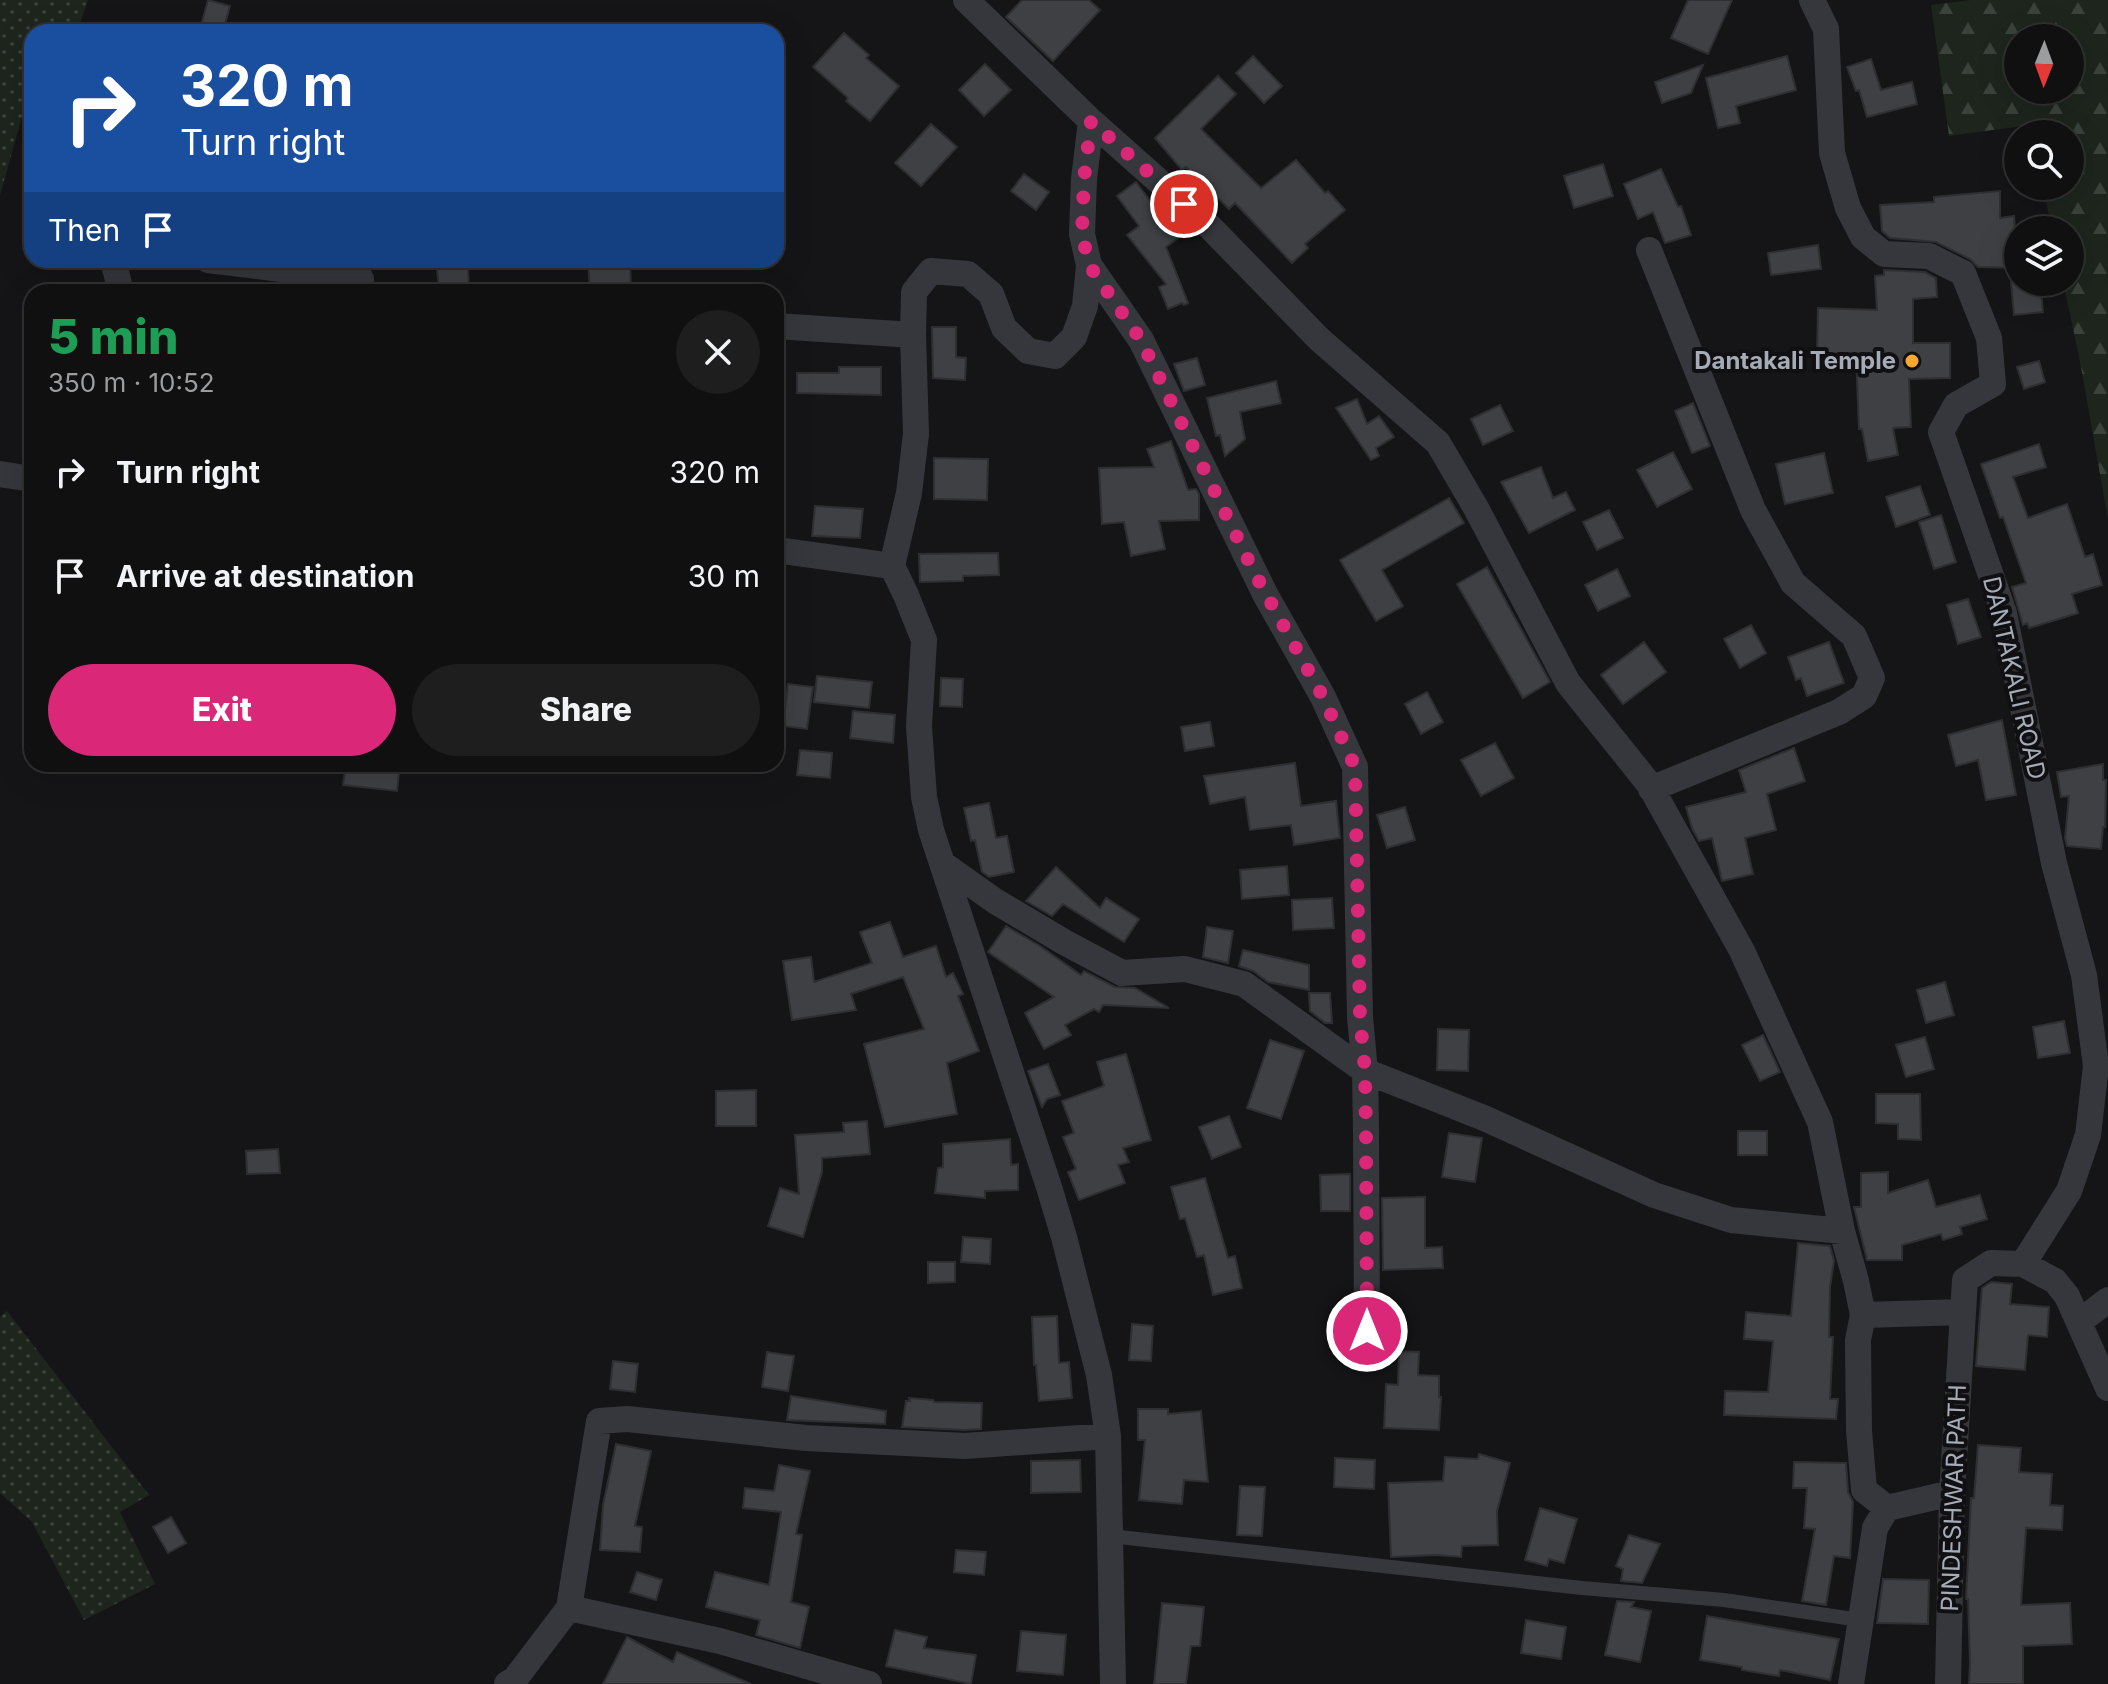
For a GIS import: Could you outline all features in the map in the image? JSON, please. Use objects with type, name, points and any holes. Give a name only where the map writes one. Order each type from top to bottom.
[{"type":"street","points":[[966,0],[1091,121],[1208,225],[1319,339],[1438,443],[1476,508],[1568,683],[1651,789],[1742,951],[1820,1122],[1863,1315],[1858,1355],[1864,1490],[1887,1508]]},
{"type":"street","name":"DANTAKALI ROAD","points":[[1812,0],[1826,29],[1832,153],[1848,208],[1863,237],[1884,254],[1929,256],[1963,273],[1989,338],[1993,384],[1956,405],[1941,432],[2004,613],[2054,863],[2084,975],[2096,1066],[2088,1135],[2069,1191],[2023,1264]]},
{"type":"street","points":[[1091,121],[1082,234],[1089,265],[1085,306],[1074,337],[1055,356],[1028,351],[1004,328],[991,294],[968,274],[931,271],[914,292],[916,434],[909,493],[892,566],[924,640],[919,726],[924,797],[931,830],[1064,1237],[1099,1375],[1108,1436],[1113,1684]]},
{"type":"street","points":[[1649,250],[1753,510],[1793,583],[1854,636],[1872,678],[1864,696],[1839,712],[1651,789]]},
{"type":"street","points":[[1089,265],[1141,340],[1259,582],[1323,697],[1355,767],[1360,1017],[1365,1071],[1367,1331]]},
{"type":"street","points":[[280,268],[362,277]]},
{"type":"street","points":[[784,327],[913,335]]},
{"type":"street","points":[[0,474],[24,478]]},
{"type":"street","points":[[784,551],[892,566]]},
{"type":"street","points":[[943,864],[995,901],[1122,973],[1185,969],[1244,984],[1365,1071],[1484,1118],[1654,1195],[1731,1220],[1842,1231]]},
{"type":"street","points":[[1863,1315],[1963,1312],[1965,1280],[1991,1263],[2023,1264],[2055,1281],[2067,1296],[2108,1388]]},
{"type":"street","points":[[2079,1322],[2108,1300]]},
{"type":"street","name":"PINDESHWAR PATH","points":[[1948,1684],[1952,1493],[1963,1312]]},
{"type":"street","points":[[507,1684],[515,1679],[569,1608],[599,1421],[627,1419],[806,1438],[965,1446],[1108,1436]]},
{"type":"street","points":[[1851,1684],[1875,1528],[1887,1508],[1952,1493]]},
{"type":"street","points":[[569,1608],[720,1641],[839,1680],[869,1684]]},
{"type":"lane","points":[[1110,1536],[1582,1588],[1724,1600],[1860,1620]]},
{"type":"green space","points":[[0,0],[88,0],[80,24],[24,24],[24,110],[0,195]]},
{"type":"green space","points":[[1971,0],[2108,0],[2108,519],[2066,296],[2084,296],[2084,216],[2049,216],[2046,200],[2084,200],[2084,120],[2004,120],[2004,128],[1949,136],[1931,5]]},
{"type":"green space","points":[[7,1311],[149,1495],[120,1512],[155,1584],[84,1620],[32,1522],[0,1493],[0,1317]]},
{"type":"building","points":[[208,0],[230,6],[225,24],[202,22]]},
{"type":"building","points":[[1022,0],[1089,0],[1100,10],[1053,61],[1006,17]]},
{"type":"building","points":[[1688,0],[1732,0],[1708,54],[1671,38]]},
{"type":"building","points":[[844,33],[869,55],[866,58],[899,86],[870,121],[813,67]]},
{"type":"building","points":[[1253,56],[1282,86],[1264,103],[1236,73]]},
{"type":"building","points":[[1787,56],[1796,90],[1736,106],[1740,123],[1718,128],[1706,78]]},
{"type":"building","points":[[1871,59],[1881,90],[1912,82],[1917,104],[1867,117],[1859,90],[1856,91],[1847,67]]},
{"type":"building","points":[[985,64],[1011,90],[984,116],[959,90]]},
{"type":"building","points":[[1703,65],[1691,93],[1662,103],[1655,82]]},
{"type":"building","points":[[1218,76],[1236,94],[1201,129],[1261,188],[1296,160],[1345,210],[1305,244],[1308,248],[1292,263],[1235,203],[1229,209],[1186,167],[1182,170],[1155,138]]},
{"type":"building","points":[[931,124],[957,147],[921,186],[895,163]]},
{"type":"building","points":[[1603,164],[1613,196],[1574,208],[1564,176]]},
{"type":"building","points":[[1661,169],[1678,207],[1681,206],[1691,235],[1665,243],[1653,212],[1638,219],[1624,184]]},
{"type":"building","points":[[1024,174],[1049,192],[1036,210],[1011,191]]},
{"type":"building","points":[[1136,182],[1178,238],[1166,247],[1188,303],[1184,305],[1182,303],[1168,309],[1159,287],[1166,284],[1127,235],[1139,226],[1117,196]]},
{"type":"building","points":[[2000,191],[2000,218],[2004,217],[2004,268],[1978,267],[1970,259],[1936,242],[1890,238],[1882,231],[1880,205],[1934,202],[1934,197]]},
{"type":"building","points":[[1818,245],[1821,269],[1771,275],[1768,253]]},
{"type":"building","points":[[437,268],[468,268],[469,284],[438,284]]},
{"type":"building","points":[[588,268],[630,268],[631,284],[590,284]]},
{"type":"building","points":[[1884,270],[1925,272],[1936,278],[1937,297],[1913,299],[1913,343],[1950,343],[1950,378],[1909,379],[1911,427],[1893,428],[1898,455],[1868,461],[1862,429],[1859,429],[1856,354],[1817,353],[1818,308],[1877,310],[1875,276],[1884,275]]},
{"type":"building","points":[[2012,296],[2041,296],[2043,312],[2014,315]]},
{"type":"building","points":[[932,327],[956,327],[956,357],[966,358],[965,380],[933,378]]},
{"type":"building","points":[[1197,358],[1205,385],[1184,391],[1174,364]]},
{"type":"building","points":[[2039,361],[2045,382],[2024,389],[2017,367]]},
{"type":"building","points":[[839,367],[881,367],[881,395],[797,393],[797,373],[839,373]]},
{"type":"building","points":[[1276,381],[1281,403],[1240,412],[1245,439],[1225,456],[1220,435],[1216,436],[1207,398]]},
{"type":"building","points":[[1357,399],[1367,424],[1379,416],[1394,437],[1376,448],[1379,456],[1371,460],[1336,408]]},
{"type":"building","points":[[1693,403],[1710,446],[1692,453],[1675,411]]},
{"type":"building","points":[[1500,405],[1513,431],[1483,445],[1471,419]]},
{"type":"building","points":[[1171,441],[1188,490],[1196,489],[1199,494],[1199,520],[1159,521],[1165,549],[1131,556],[1124,522],[1102,524],[1099,468],[1154,467],[1147,449]]},
{"type":"building","points":[[2039,444],[2046,467],[2013,477],[2028,518],[2067,504],[2085,557],[2093,554],[2102,585],[2072,594],[2078,613],[2029,628],[2027,623],[2023,625],[2012,587],[2026,583],[1981,464]]},
{"type":"building","points":[[1673,452],[1692,489],[1657,507],[1637,470]]},
{"type":"building","points":[[1824,453],[1833,493],[1785,504],[1776,464]]},
{"type":"building","points":[[934,458],[988,459],[987,500],[934,499]]},
{"type":"building","points":[[1541,467],[1553,498],[1566,492],[1575,510],[1529,533],[1501,482]]},
{"type":"building","points":[[1920,486],[1930,515],[1896,527],[1886,497]]},
{"type":"building","points":[[1449,498],[1464,523],[1382,570],[1403,606],[1376,621],[1340,560]]},
{"type":"building","points":[[815,506],[863,509],[860,538],[812,536]]},
{"type":"building","points":[[1609,510],[1623,538],[1597,550],[1583,522]]},
{"type":"building","points":[[1941,515],[1956,562],[1934,569],[1919,522]]},
{"type":"building","points":[[998,553],[999,575],[963,576],[963,581],[920,582],[919,554]]},
{"type":"building","points":[[1487,567],[1550,682],[1523,698],[1457,584]]},
{"type":"building","points":[[1617,569],[1630,596],[1598,611],[1585,585]]},
{"type":"building","points":[[1968,599],[1981,637],[1958,644],[1947,605]]},
{"type":"building","points":[[1751,625],[1766,653],[1740,668],[1724,639]]},
{"type":"building","points":[[1644,642],[1666,672],[1623,704],[1601,675]]},
{"type":"building","points":[[1829,642],[1844,683],[1807,696],[1801,678],[1796,680],[1788,657]]},
{"type":"building","points":[[817,676],[872,682],[869,708],[814,702]]},
{"type":"building","points":[[941,678],[963,679],[962,707],[940,706]]},
{"type":"building","points":[[788,684],[813,687],[807,729],[784,726]]},
{"type":"building","points":[[1427,692],[1443,722],[1421,734],[1405,704]]},
{"type":"building","points":[[853,711],[895,715],[893,743],[850,738]]},
{"type":"building","points":[[2002,720],[2016,795],[1986,800],[1978,760],[1956,766],[1948,735]]},
{"type":"building","points":[[1210,722],[1214,746],[1185,751],[1181,727]]},
{"type":"building","points":[[1495,743],[1514,778],[1481,796],[1461,760]]},
{"type":"building","points":[[1794,748],[1805,781],[1767,794],[1776,830],[1745,838],[1753,874],[1722,881],[1712,838],[1699,841],[1686,807],[1746,792],[1739,770]]},
{"type":"building","points":[[800,750],[832,753],[830,778],[797,775]]},
{"type":"building","points":[[1295,763],[1301,806],[1336,801],[1340,838],[1294,845],[1291,825],[1250,830],[1245,797],[1210,804],[1204,776]]},
{"type":"building","points":[[2103,764],[2103,780],[2106,780],[2105,827],[2101,849],[2067,846],[2069,796],[2061,797],[2057,772]]},
{"type":"building","points":[[345,772],[399,772],[397,791],[343,785]]},
{"type":"building","points":[[989,803],[996,838],[1007,836],[1014,872],[989,877],[982,872],[964,808]]},
{"type":"building","points":[[1405,807],[1415,840],[1387,848],[1377,815]]},
{"type":"building","points":[[1287,866],[1289,895],[1242,899],[1240,870]]},
{"type":"building","points":[[1056,867],[1100,908],[1106,898],[1139,919],[1124,942],[1063,904],[1052,916],[1026,901]]},
{"type":"building","points":[[1332,898],[1334,928],[1293,930],[1292,900]]},
{"type":"building","points":[[890,922],[903,957],[936,946],[946,977],[953,973],[963,994],[958,996],[979,1051],[947,1063],[957,1114],[885,1127],[864,1044],[924,1029],[903,977],[851,994],[856,1010],[792,1020],[783,961],[811,957],[814,982],[872,963],[860,932]]},
{"type":"building","points":[[1006,926],[1081,975],[1084,971],[1115,987],[1135,988],[1169,1008],[1103,1005],[1099,1012],[1094,1009],[1065,1025],[1071,1035],[1044,1049],[1025,1013],[1054,997],[988,952]]},
{"type":"building","points":[[1207,927],[1233,931],[1228,963],[1203,957]]},
{"type":"building","points":[[1243,950],[1309,965],[1309,990],[1268,982],[1239,966]]},
{"type":"building","points":[[1945,982],[1954,1015],[1926,1023],[1917,990]]},
{"type":"building","points":[[1309,993],[1330,993],[1332,1023],[1325,1023],[1310,1011]]},
{"type":"building","points":[[2064,1021],[2070,1053],[2038,1058],[2033,1027]]},
{"type":"building","points":[[1438,1029],[1469,1030],[1468,1071],[1437,1070]]},
{"type":"building","points":[[1763,1035],[1780,1072],[1760,1081],[1742,1045]]},
{"type":"building","points":[[1925,1037],[1934,1069],[1906,1077],[1896,1045]]},
{"type":"building","points":[[1270,1040],[1304,1051],[1281,1119],[1247,1108]]},
{"type":"building","points":[[1126,1054],[1151,1140],[1123,1148],[1129,1162],[1118,1165],[1125,1183],[1079,1200],[1068,1172],[1076,1169],[1063,1137],[1074,1133],[1062,1101],[1104,1086],[1097,1062]]},
{"type":"building","points":[[1048,1064],[1060,1095],[1047,1099],[1042,1107],[1028,1071]]},
{"type":"building","points":[[756,1090],[756,1126],[716,1126],[716,1091]]},
{"type":"building","points":[[1876,1094],[1920,1094],[1921,1140],[1898,1139],[1898,1124],[1876,1123]]},
{"type":"building","points":[[1229,1116],[1241,1147],[1212,1159],[1199,1127]]},
{"type":"building","points":[[867,1121],[870,1154],[822,1158],[822,1172],[803,1237],[768,1226],[780,1188],[799,1194],[795,1135],[844,1132],[843,1123]]},
{"type":"building","points":[[1738,1131],[1767,1131],[1767,1155],[1738,1155]]},
{"type":"building","points":[[1449,1133],[1482,1138],[1475,1182],[1442,1177]]},
{"type":"building","points":[[1010,1139],[1011,1165],[1018,1164],[1018,1190],[985,1191],[985,1198],[935,1193],[938,1168],[943,1167],[943,1144]]},
{"type":"building","points":[[278,1149],[280,1173],[247,1174],[246,1151]]},
{"type":"building","points":[[1888,1172],[1888,1193],[1928,1180],[1936,1207],[1980,1195],[1987,1219],[1960,1227],[1962,1234],[1943,1240],[1941,1234],[1902,1245],[1902,1260],[1867,1260],[1854,1207],[1861,1207],[1861,1173]]},
{"type":"building","points":[[1350,1174],[1350,1211],[1321,1211],[1320,1175]]},
{"type":"building","points":[[1205,1178],[1228,1258],[1235,1256],[1242,1288],[1213,1295],[1204,1255],[1197,1257],[1185,1218],[1180,1219],[1171,1187]]},
{"type":"building","points":[[1425,1197],[1425,1248],[1442,1247],[1443,1268],[1383,1270],[1382,1198]]},
{"type":"building","points":[[963,1237],[991,1239],[990,1264],[961,1262]]},
{"type":"building","points":[[1798,1243],[1830,1246],[1834,1261],[1829,1337],[1833,1337],[1830,1399],[1838,1399],[1836,1419],[1724,1415],[1725,1391],[1768,1392],[1773,1341],[1744,1339],[1746,1312],[1791,1316]]},
{"type":"building","points":[[928,1262],[955,1262],[955,1282],[928,1283]]},
{"type":"building","points":[[1991,1282],[2012,1284],[2010,1304],[2049,1307],[2047,1337],[2028,1335],[2025,1370],[1976,1366],[1982,1288]]},
{"type":"building","points":[[1057,1316],[1059,1363],[1069,1362],[1072,1398],[1039,1401],[1032,1317]]},
{"type":"building","points":[[1132,1324],[1153,1326],[1151,1361],[1129,1360]]},
{"type":"building","points":[[1399,1351],[1419,1352],[1418,1375],[1439,1376],[1439,1430],[1384,1428],[1386,1384],[1398,1385]]},
{"type":"building","points":[[767,1352],[794,1356],[788,1391],[762,1387]]},
{"type":"building","points":[[613,1361],[638,1364],[635,1392],[610,1389]]},
{"type":"building","points":[[791,1396],[886,1411],[885,1424],[787,1420]]},
{"type":"building","points":[[909,1398],[982,1403],[981,1429],[902,1427]]},
{"type":"building","points":[[1138,1409],[1168,1409],[1168,1414],[1201,1411],[1208,1482],[1184,1480],[1182,1504],[1139,1500],[1145,1440],[1138,1440]]},
{"type":"building","points":[[616,1444],[651,1451],[635,1526],[642,1527],[640,1552],[600,1550],[603,1505]]},
{"type":"building","points":[[1978,1445],[2021,1448],[2019,1472],[2052,1474],[2050,1505],[2063,1506],[2062,1530],[2026,1528],[2021,1605],[2070,1603],[2072,1644],[2023,1646],[2023,1684],[1969,1684],[1966,1599],[1971,1498],[1974,1498]]},
{"type":"building","points":[[1479,1454],[1510,1463],[1497,1511],[1498,1545],[1462,1546],[1461,1557],[1391,1557],[1388,1483],[1443,1481],[1445,1457],[1478,1459]]},
{"type":"building","points":[[1335,1458],[1375,1460],[1374,1489],[1334,1487]]},
{"type":"building","points":[[1080,1460],[1081,1492],[1031,1493],[1031,1461]]},
{"type":"building","points":[[1794,1462],[1846,1463],[1848,1492],[1853,1502],[1850,1558],[1834,1556],[1826,1605],[1802,1601],[1815,1529],[1804,1528],[1807,1488],[1793,1488]]},
{"type":"building","points":[[779,1465],[810,1471],[796,1534],[802,1535],[791,1602],[809,1607],[800,1648],[756,1635],[760,1620],[706,1607],[715,1572],[769,1585],[781,1512],[743,1508],[745,1488],[774,1491]]},
{"type":"building","points":[[1240,1486],[1265,1487],[1262,1536],[1237,1535]]},
{"type":"building","points":[[1540,1508],[1577,1519],[1564,1563],[1549,1559],[1547,1566],[1525,1560]]},
{"type":"building","points":[[171,1517],[186,1543],[168,1553],[153,1527]]},
{"type":"building","points":[[1629,1535],[1660,1544],[1642,1583],[1621,1581],[1623,1569],[1616,1566]]},
{"type":"building","points":[[956,1550],[986,1552],[984,1575],[954,1572]]},
{"type":"building","points":[[637,1572],[662,1580],[656,1600],[630,1592]]},
{"type":"building","points":[[1883,1579],[1929,1580],[1928,1624],[1877,1623]]},
{"type":"building","points":[[1617,1601],[1634,1602],[1631,1607],[1651,1611],[1640,1662],[1605,1655]]},
{"type":"building","points":[[1162,1603],[1204,1607],[1200,1646],[1191,1646],[1186,1684],[1154,1684]]},
{"type":"building","points":[[1707,1616],[1839,1639],[1830,1680],[1780,1670],[1779,1676],[1700,1660]]},
{"type":"building","points":[[1526,1620],[1566,1627],[1561,1659],[1521,1653]]},
{"type":"building","points":[[895,1630],[927,1637],[924,1648],[976,1655],[971,1684],[886,1666]]},
{"type":"building","points":[[1021,1631],[1066,1635],[1063,1675],[1017,1671]]},
{"type":"building","points":[[627,1637],[673,1662],[677,1652],[751,1684],[603,1684]]},
{"type":"place","name":"Dantakali Temple","points":[[1912,361]]},
{"type":"route","points":[[1184,204],[1091,121],[1082,234],[1089,265],[1141,340],[1265,594],[1323,697],[1355,767],[1360,1017],[1365,1071],[1367,1331]]}]
